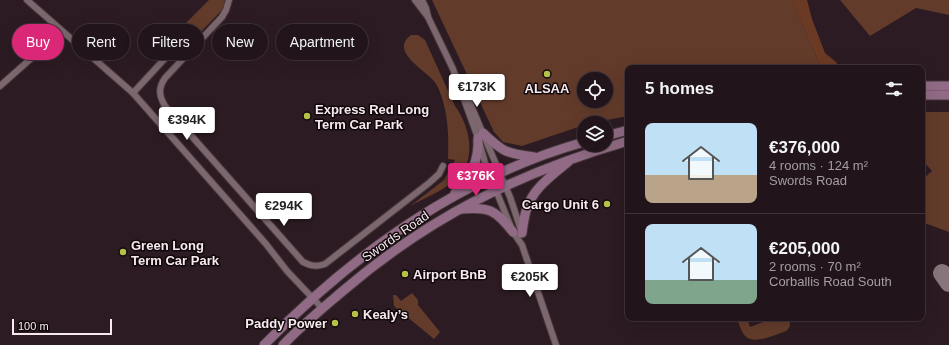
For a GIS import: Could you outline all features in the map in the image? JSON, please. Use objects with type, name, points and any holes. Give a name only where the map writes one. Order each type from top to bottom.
[{"type":"main road","points":[[925,86],[949,86]]},
{"type":"main road","points":[[925,95],[949,95]]},
{"type":"main road","points":[[613,134],[625,131]]},
{"type":"main road","points":[[452,197],[471,174],[477,157],[481,135],[506,152],[536,157]]},
{"type":"main road","name":"Swords Road","points":[[283,345],[322,308],[392,251],[459,209],[505,185],[572,158],[625,142]]},
{"type":"main road","name":"Swords Road","points":[[264,345],[312,298],[373,248],[411,222],[452,197],[500,172],[536,157],[577,144]]},
{"type":"main road","points":[[459,209],[487,209],[500,216],[517,232],[531,198],[541,185],[572,158]]},
{"type":"street","points":[[27,0],[54,24]]},
{"type":"street","points":[[229,0],[222,17],[160,85],[161,99],[170,112],[303,262],[317,267],[325,264],[430,183],[439,174],[443,166]]},
{"type":"street","points":[[414,0],[428,17]]},
{"type":"street","points":[[423,0],[428,17],[481,135],[500,172],[516,212],[517,232],[522,245]]},
{"type":"street","points":[[64,33],[133,93],[322,308]]},
{"type":"street","points":[[0,86],[29,60]]},
{"type":"street","points":[[133,93],[164,60]]},
{"type":"street","points":[[481,135],[482,157],[496,190],[517,232],[556,345]]},
{"type":"shaded area","points":[[209,0],[226,0],[222,10],[204,29],[204,24],[185,24]]},
{"type":"shaded area","name":"ALSAA","points":[[432,0],[797,0],[794,4],[820,65],[625,65],[625,117],[613,119],[613,116],[577,116],[577,127],[522,146],[503,142],[494,132]]},
{"type":"shaded area","points":[[792,0],[807,0],[812,19],[825,53],[838,65],[820,65]]},
{"type":"shaded area","points":[[840,0],[949,0],[949,15],[916,8],[870,36]]},
{"type":"shaded area","points":[[411,35],[418,35],[425,40],[455,106],[465,124],[468,135],[469,155],[461,174],[453,182],[443,189],[410,206],[444,180],[455,160],[448,159],[447,118],[439,90],[434,81],[406,54],[404,47],[405,41]]},
{"type":"shaded area","points":[[925,112],[949,112],[949,232],[925,223],[925,177],[932,171],[925,163]]},
{"type":"shaded area","points":[[412,293],[418,300],[418,305],[440,332],[434,339],[394,306],[393,295],[396,295],[401,301]]},
{"type":"shaded area","points":[[738,321],[748,321],[750,327],[766,321],[790,322],[789,328],[786,331],[771,337],[754,340],[745,336]]},
{"type":"taxiway","points":[[942,273],[949,283]]},
{"type":"place","name":"ALSAA","points":[[547,74]]},
{"type":"place","name":"Express Red Long Term Car Park","points":[[307,116]]},
{"type":"place","name":"Cargo Unit 6","points":[[607,204]]},
{"type":"place","name":"Green Long Term Car Park","points":[[123,252]]},
{"type":"place","name":"Airport BnB","points":[[405,274]]},
{"type":"place","name":"Kealy’s","points":[[355,314]]},
{"type":"place","name":"Paddy Power","points":[[335,323]]}]
